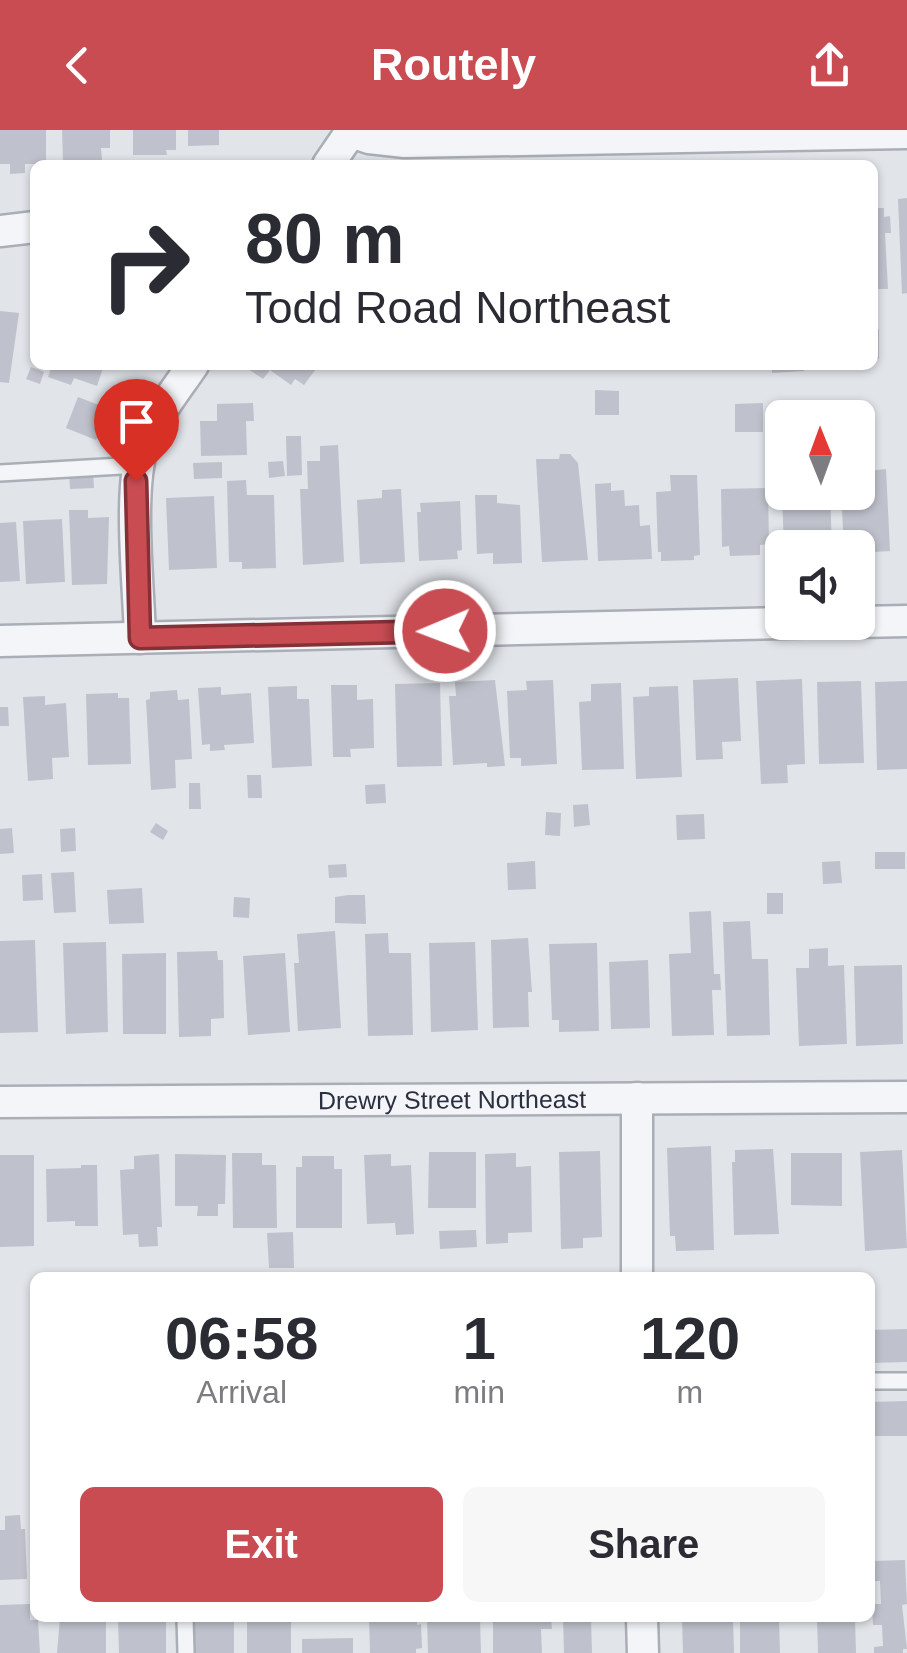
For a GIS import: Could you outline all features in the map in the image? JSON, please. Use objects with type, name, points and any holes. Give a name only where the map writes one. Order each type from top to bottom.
[{"type":"street","points":[[332,160],[352,131],[368,138],[405,142],[907,133]]},
{"type":"street","points":[[0,230],[30,227]]},
{"type":"street","points":[[140,638],[136,481],[143,446],[190,370]]},
{"type":"street","points":[[875,622],[907,621]]},
{"type":"street","points":[[0,641],[765,623]]},
{"type":"street","name":"Drewry Street Northeast","points":[[0,1102],[907,1096]]},
{"type":"street","points":[[636,1272],[638,1098]]},
{"type":"street","points":[[642,1622],[643,1653]]},
{"type":"lane","points":[[0,472],[139,465]]},
{"type":"lane","points":[[875,1381],[907,1381]]},
{"type":"lane","points":[[186,1622],[186,1653]]},
{"type":"building","points":[[0,130],[46,130],[46,160],[30,160],[30,164],[25,164],[25,173],[10,174],[10,164],[0,164]]},
{"type":"building","points":[[62,130],[110,130],[110,148],[101,148],[102,160],[63,160]]},
{"type":"building","points":[[133,130],[176,130],[176,150],[166,150],[167,155],[133,155]]},
{"type":"building","points":[[188,130],[219,130],[219,145],[188,146]]},
{"type":"building","points":[[907,198],[907,293],[902,294],[898,199]]},
{"type":"building","points":[[878,208],[884,208],[884,217],[890,216],[891,233],[885,233],[888,289],[878,289]]},
{"type":"building","points":[[0,311],[19,313],[9,383],[0,382]]},
{"type":"building","points":[[30,369],[44,372],[40,384],[26,379]]},
{"type":"building","points":[[50,370],[102,370],[97,386],[74,378],[71,385],[48,377]]},
{"type":"building","points":[[250,370],[270,370],[263,379]]},
{"type":"building","points":[[270,370],[315,370],[304,385],[295,379],[291,385]]},
{"type":"building","points":[[772,370],[804,370],[804,371]]},
{"type":"building","points":[[595,390],[619,391],[619,415],[595,415]]},
{"type":"building","points":[[78,397],[109,409],[96,440],[66,428]]},
{"type":"building","points":[[253,403],[254,421],[246,421],[247,455],[201,456],[200,421],[217,421],[217,404]]},
{"type":"building","points":[[763,403],[763,432],[735,432],[735,404]]},
{"type":"building","points":[[286,436],[301,436],[302,475],[287,476]]},
{"type":"building","points":[[338,445],[344,562],[303,565],[300,489],[308,489],[307,461],[320,461],[320,446]]},
{"type":"building","points":[[560,454],[570,454],[578,463],[588,560],[542,562],[536,459],[559,459]]},
{"type":"building","points":[[283,461],[285,476],[269,478],[268,462]]},
{"type":"building","points":[[222,462],[222,478],[194,479],[193,463]]},
{"type":"building","points":[[886,469],[890,551],[875,552],[875,530],[843,530],[842,510],[875,510],[875,470]]},
{"type":"building","points":[[93,470],[94,488],[70,489],[69,471]]},
{"type":"building","points":[[670,475],[697,475],[700,555],[694,556],[694,560],[661,561],[658,552],[656,492],[671,491]]},
{"type":"building","points":[[246,480],[247,495],[274,495],[276,568],[242,569],[242,562],[229,562],[227,481]]},
{"type":"building","points":[[611,483],[611,491],[624,490],[625,506],[639,505],[640,526],[650,525],[652,559],[598,561],[595,484]]},
{"type":"building","points":[[765,488],[769,530],[765,530],[760,555],[730,556],[729,546],[722,547],[721,489]]},
{"type":"building","points":[[401,489],[405,562],[360,564],[357,500],[382,498],[382,490]]},
{"type":"building","points":[[475,495],[497,495],[497,503],[520,505],[522,563],[493,564],[493,553],[477,554]]},
{"type":"building","points":[[214,496],[217,568],[169,570],[166,498]]},
{"type":"building","points":[[460,501],[462,550],[457,551],[458,559],[419,561],[420,503]]},
{"type":"building","points":[[69,510],[88,510],[88,518],[109,517],[107,584],[72,585]]},
{"type":"building","points":[[783,510],[831,510],[831,530],[783,530]]},
{"type":"building","points":[[62,519],[65,582],[26,584],[23,521]]},
{"type":"building","points":[[16,522],[20,581],[0,582],[0,523]]},
{"type":"building","points":[[738,678],[741,741],[722,742],[723,759],[696,760],[693,680]]},
{"type":"building","points":[[802,679],[805,764],[787,765],[788,783],[761,784],[756,681]]},
{"type":"building","points":[[495,680],[505,766],[453,765],[449,696],[456,696],[455,682]]},
{"type":"building","points":[[553,680],[557,764],[521,766],[521,758],[510,758],[507,691],[527,690],[526,681]]},
{"type":"building","points":[[861,681],[864,763],[819,764],[817,682]]},
{"type":"building","points":[[907,681],[907,769],[877,770],[875,682]]},
{"type":"building","points":[[440,683],[442,766],[397,767],[395,684]]},
{"type":"building","points":[[621,683],[624,769],[582,770],[579,702],[591,701],[591,684]]},
{"type":"building","points":[[331,685],[357,685],[357,700],[373,699],[374,748],[350,749],[351,757],[333,757]]},
{"type":"building","points":[[297,686],[297,699],[309,699],[312,766],[272,768],[268,687]]},
{"type":"building","points":[[678,686],[682,777],[636,779],[633,697],[649,696],[649,687]]},
{"type":"building","points":[[221,687],[221,695],[251,693],[254,743],[224,745],[225,750],[210,751],[210,744],[202,745],[198,688]]},
{"type":"building","points":[[177,690],[178,700],[189,699],[192,759],[175,760],[176,788],[151,790],[146,700],[150,699],[150,692]]},
{"type":"building","points":[[118,693],[118,698],[129,698],[131,764],[88,765],[86,694]]},
{"type":"building","points":[[45,696],[45,705],[66,703],[69,757],[52,758],[53,779],[28,781],[23,697]]},
{"type":"building","points":[[0,707],[8,707],[9,726],[0,726]]},
{"type":"building","points":[[247,775],[261,775],[262,798],[248,798]]},
{"type":"building","points":[[189,783],[200,783],[201,809],[189,809]]},
{"type":"building","points":[[385,784],[386,803],[366,804],[365,785]]},
{"type":"building","points":[[588,804],[590,825],[574,827],[573,805]]},
{"type":"building","points":[[546,812],[561,813],[560,836],[545,835]]},
{"type":"building","points":[[704,814],[705,839],[677,840],[676,815]]},
{"type":"building","points":[[156,823],[168,831],[163,840],[150,832]]},
{"type":"building","points":[[12,828],[14,853],[0,854],[0,829]]},
{"type":"building","points":[[75,828],[76,851],[61,852],[60,829]]},
{"type":"building","points":[[875,852],[905,852],[905,869],[875,869]]},
{"type":"building","points":[[535,861],[536,889],[508,890],[507,863]]},
{"type":"building","points":[[840,861],[842,883],[823,884],[822,862]]},
{"type":"building","points":[[346,864],[347,877],[329,878],[328,865]]},
{"type":"building","points":[[74,872],[76,912],[54,913],[51,873]]},
{"type":"building","points":[[42,874],[43,900],[23,901],[22,875]]},
{"type":"building","points":[[142,888],[144,923],[109,924],[107,890]]},
{"type":"building","points":[[767,893],[783,893],[783,914],[767,914]]},
{"type":"building","points":[[365,895],[366,924],[335,923],[335,897]]},
{"type":"building","points":[[234,897],[250,898],[249,918],[233,917]]},
{"type":"building","points":[[711,911],[714,974],[720,974],[721,990],[712,990],[714,1035],[672,1036],[669,954],[691,953],[689,912]]},
{"type":"building","points":[[750,921],[752,959],[768,959],[770,1035],[727,1036],[723,922]]},
{"type":"building","points":[[335,931],[341,1028],[298,1031],[294,963],[299,963],[297,934]]},
{"type":"building","points":[[388,933],[389,953],[411,953],[413,1035],[368,1036],[365,934]]},
{"type":"building","points":[[528,938],[532,992],[528,992],[529,1027],[493,1028],[491,940]]},
{"type":"building","points":[[35,940],[38,1032],[0,1033],[0,941]]},
{"type":"building","points":[[106,942],[108,1032],[66,1034],[63,943]]},
{"type":"building","points":[[475,942],[478,1030],[431,1032],[429,943]]},
{"type":"building","points":[[597,943],[599,1031],[559,1032],[559,1020],[552,1020],[549,944]]},
{"type":"building","points":[[828,948],[828,966],[844,965],[847,1044],[799,1046],[796,968],[809,968],[809,949]]},
{"type":"building","points":[[217,951],[218,960],[223,960],[224,1018],[211,1019],[211,1036],[179,1037],[177,952]]},
{"type":"building","points":[[166,953],[166,1034],[123,1034],[122,954]]},
{"type":"building","points":[[285,953],[290,1032],[248,1035],[243,956]]},
{"type":"building","points":[[648,960],[650,1028],[611,1029],[609,962]]},
{"type":"building","points":[[902,965],[903,1044],[856,1046],[854,966]]},
{"type":"building","points":[[711,1146],[714,1250],[676,1251],[675,1236],[670,1236],[667,1148]]},
{"type":"building","points":[[773,1149],[779,1234],[734,1235],[735,1150]]},
{"type":"building","points":[[902,1150],[907,1248],[865,1251],[860,1152]]},
{"type":"building","points":[[600,1151],[602,1237],[583,1238],[583,1248],[561,1249],[559,1152]]},
{"type":"building","points":[[429,1152],[476,1152],[476,1208],[428,1208]]},
{"type":"building","points":[[232,1153],[262,1153],[262,1165],[276,1165],[277,1228],[233,1228]]},
{"type":"building","points":[[516,1153],[516,1167],[531,1166],[532,1232],[508,1233],[508,1243],[486,1244],[485,1154]]},
{"type":"building","points":[[791,1153],[842,1153],[842,1206],[791,1205]]},
{"type":"building","points":[[159,1154],[162,1227],[157,1227],[158,1246],[139,1247],[138,1234],[123,1235],[120,1170],[134,1169],[134,1156]]},
{"type":"building","points":[[175,1154],[226,1155],[225,1204],[218,1204],[218,1216],[197,1216],[198,1206],[175,1206]]},
{"type":"building","points":[[391,1154],[391,1166],[411,1165],[414,1234],[396,1235],[395,1223],[367,1224],[364,1155]]},
{"type":"building","points":[[0,1155],[34,1155],[34,1246],[0,1247]]},
{"type":"building","points":[[302,1156],[334,1156],[334,1169],[342,1169],[342,1228],[296,1228],[296,1167],[302,1167]]},
{"type":"building","points":[[97,1165],[98,1226],[75,1226],[75,1221],[47,1222],[46,1169]]},
{"type":"building","points":[[476,1230],[477,1247],[440,1249],[439,1231]]},
{"type":"building","points":[[293,1232],[294,1268],[269,1268],[267,1233]]},
{"type":"building","points":[[907,1329],[907,1362],[875,1363],[875,1330]]},
{"type":"building","points":[[907,1401],[907,1436],[875,1436],[875,1402]]},
{"type":"building","points":[[20,1515],[21,1529],[25,1529],[27,1579],[0,1580],[0,1530],[5,1530],[5,1516]]},
{"type":"building","points":[[905,1560],[907,1604],[902,1605],[907,1649],[903,1653],[874,1653],[874,1647],[883,1646],[882,1625],[873,1625],[875,1604],[881,1604],[875,1561]]},
{"type":"building","points":[[30,1604],[30,1622],[38,1622],[40,1653],[0,1653],[0,1605]]},
{"type":"building","points":[[60,1622],[106,1622],[106,1653],[57,1653]]},
{"type":"building","points":[[118,1622],[166,1622],[166,1653],[119,1653]]},
{"type":"building","points":[[194,1622],[234,1622],[234,1653],[194,1653]]},
{"type":"building","points":[[247,1622],[291,1622],[291,1653],[247,1653]]},
{"type":"building","points":[[369,1622],[421,1624],[422,1648],[416,1649],[416,1653],[370,1653]]},
{"type":"building","points":[[427,1622],[480,1622],[481,1653],[428,1653]]},
{"type":"building","points":[[493,1622],[551,1622],[552,1629],[541,1629],[542,1653],[493,1653]]},
{"type":"building","points":[[563,1622],[591,1622],[592,1653],[564,1653]]},
{"type":"building","points":[[682,1622],[733,1622],[734,1653],[683,1653]]},
{"type":"building","points":[[740,1622],[779,1622],[780,1653],[740,1653]]},
{"type":"building","points":[[817,1622],[855,1622],[856,1653],[818,1653]]},
{"type":"building","points":[[353,1638],[353,1653],[302,1653],[302,1639]]},
{"type":"route","points":[[136,481],[140,638],[445,631]]}]
